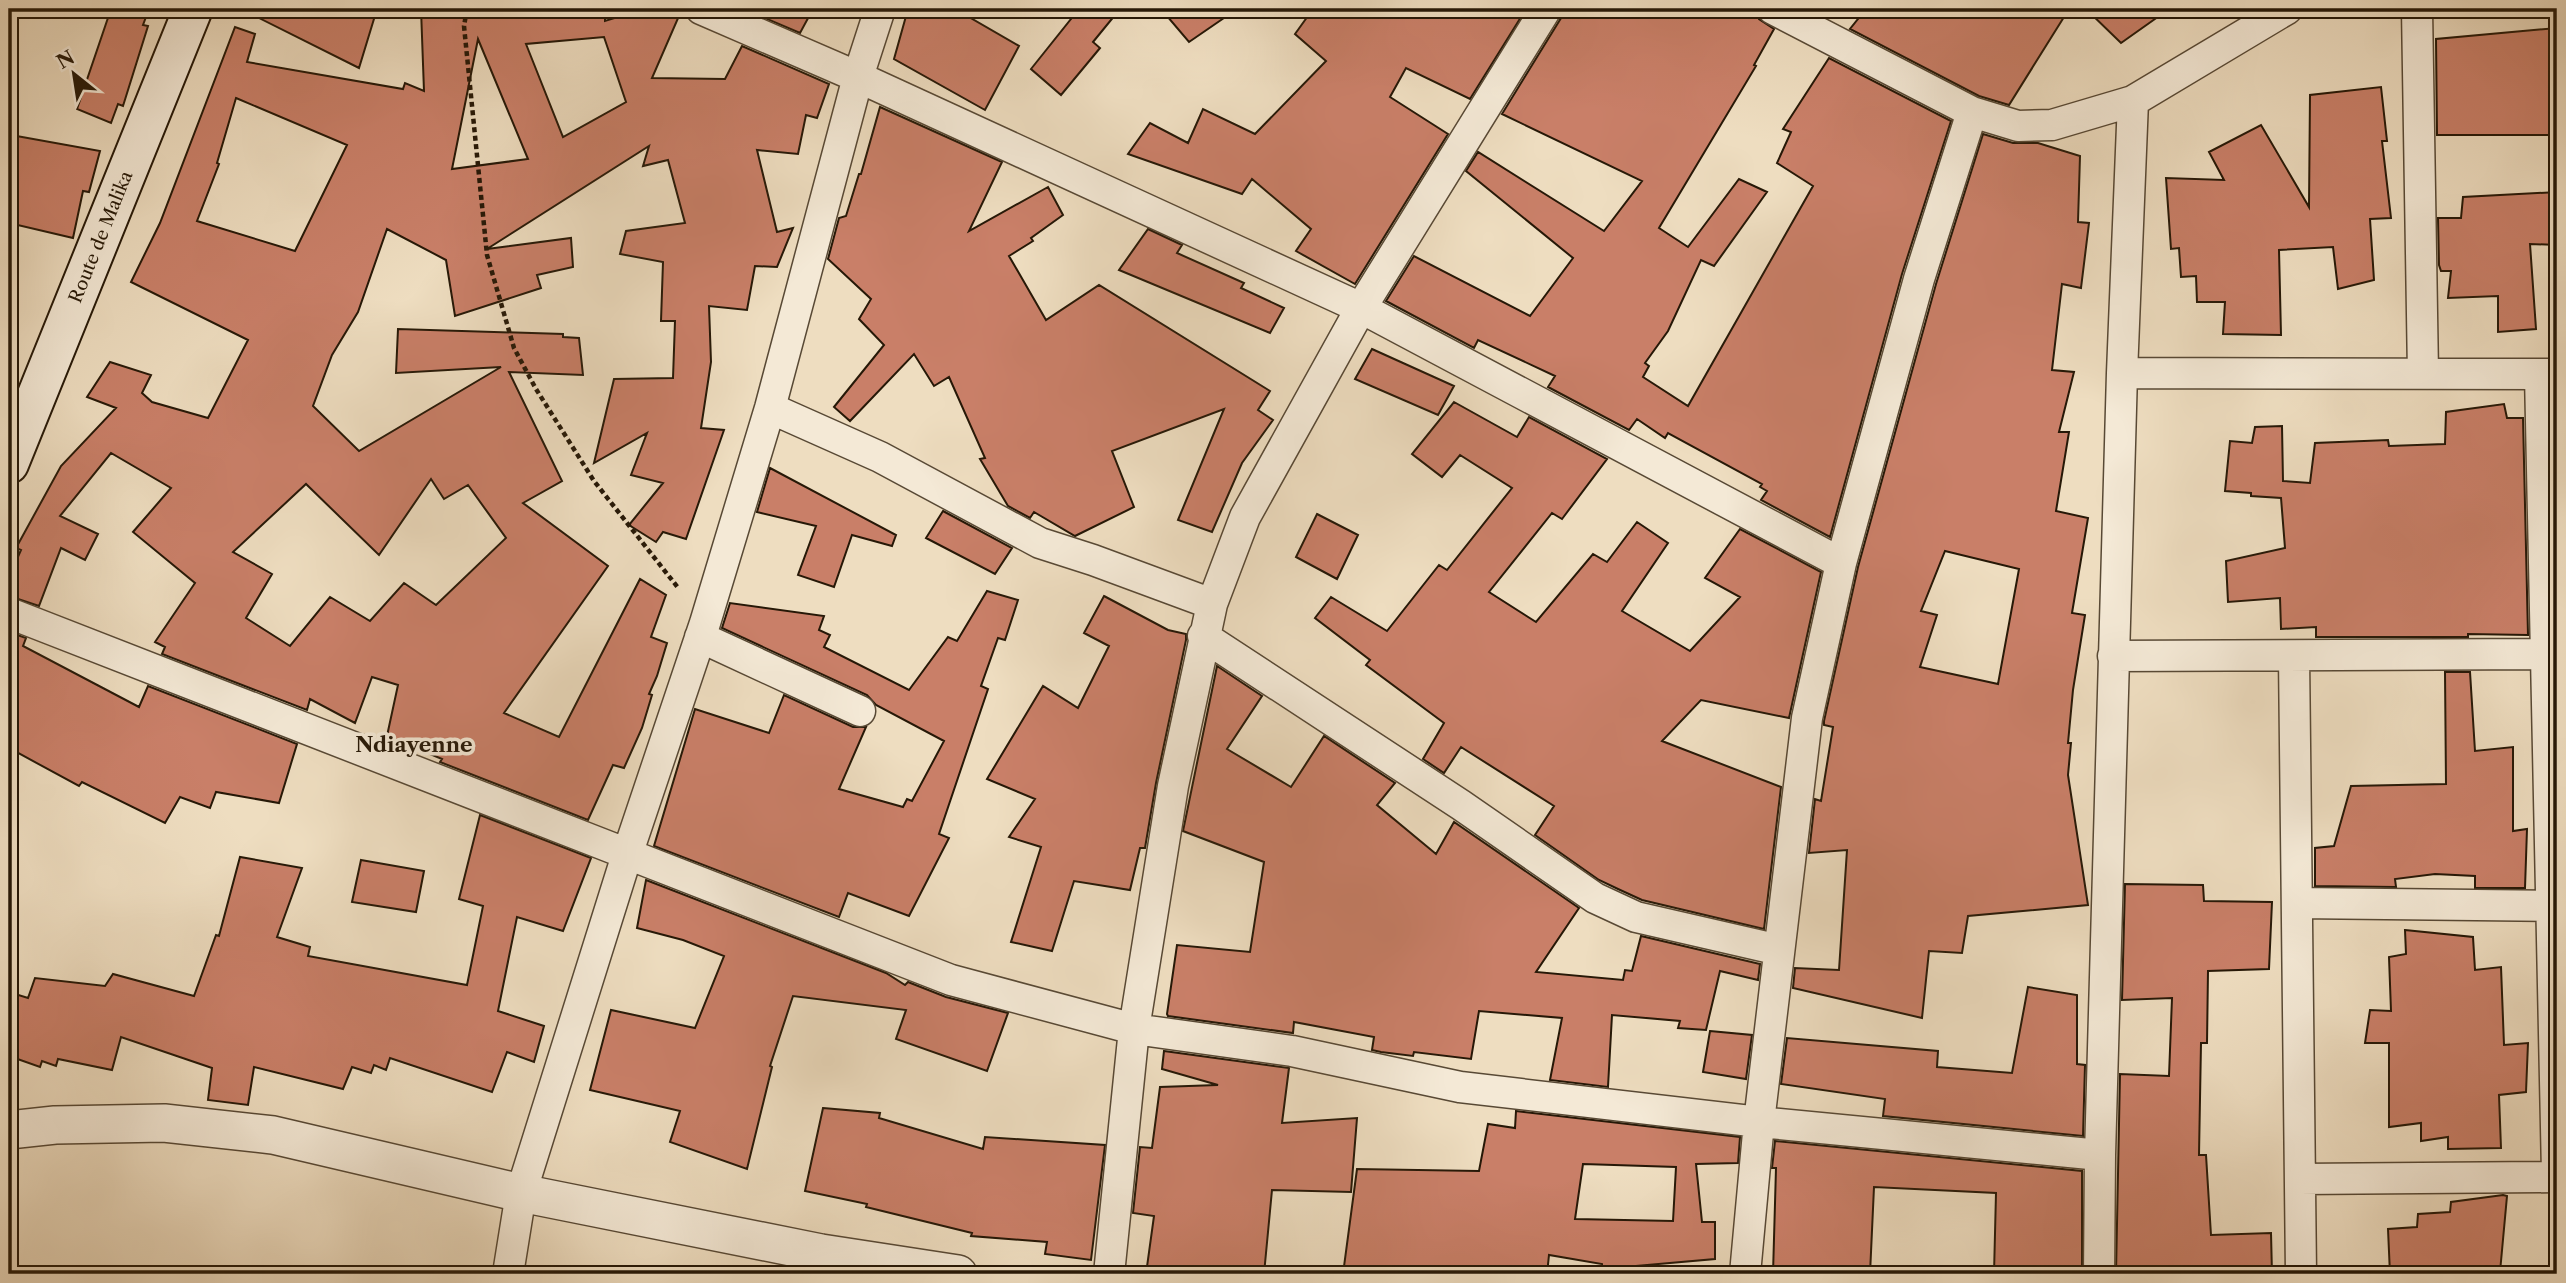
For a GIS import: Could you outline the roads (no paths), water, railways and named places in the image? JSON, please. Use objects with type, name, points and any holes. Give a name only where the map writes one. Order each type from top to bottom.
[{"type":"main road","name":"Route de Malika","points":[[9,464],[193,9]]},
{"type":"street","points":[[701,9],[858,77],[1361,308],[1841,563]]},
{"type":"street","points":[[508,1274],[521,1194],[627,855],[702,630],[770,408],[858,77],[880,9]]},
{"type":"street","points":[[1109,1274],[1134,1030],[1173,786],[1212,604],[1245,517],[1361,308],[1546,9]]},
{"type":"street","points":[[1773,9],[1972,112],[2018,126],[2052,125],[2133,101],[2287,9]]},
{"type":"street","points":[[2417,9],[2423,374]]},
{"type":"street","points":[[2099,1274],[2113,656],[2133,101]]},
{"type":"street","points":[[1745,1274],[1759,1122],[1807,718],[1841,563],[1919,279],[1972,112]]},
{"type":"street","points":[[2122,373],[2549,374],[2557,1175],[2300,1179]]},
{"type":"street","points":[[770,408],[880,457],[1040,543],[1212,604]]},
{"type":"street","points":[[9,613],[950,980],[1134,1030],[1292,1051],[1460,1087],[1759,1122],[2100,1156]]},
{"type":"street","points":[[702,630],[860,711]]},
{"type":"street","points":[[1203,636],[1451,798],[1595,898],[1636,917],[1779,950]]},
{"type":"street","points":[[2113,656],[2552,654]]},
{"type":"street","points":[[2294,656],[2301,1274]]},
{"type":"street","points":[[2297,903],[2554,906]]},
{"type":"street","points":[[9,1130],[55,1125],[164,1124],[273,1135],[819,1264],[958,1274]]},
{"type":"district","name":"Ndiayenne","points":[[414,745]]}]
